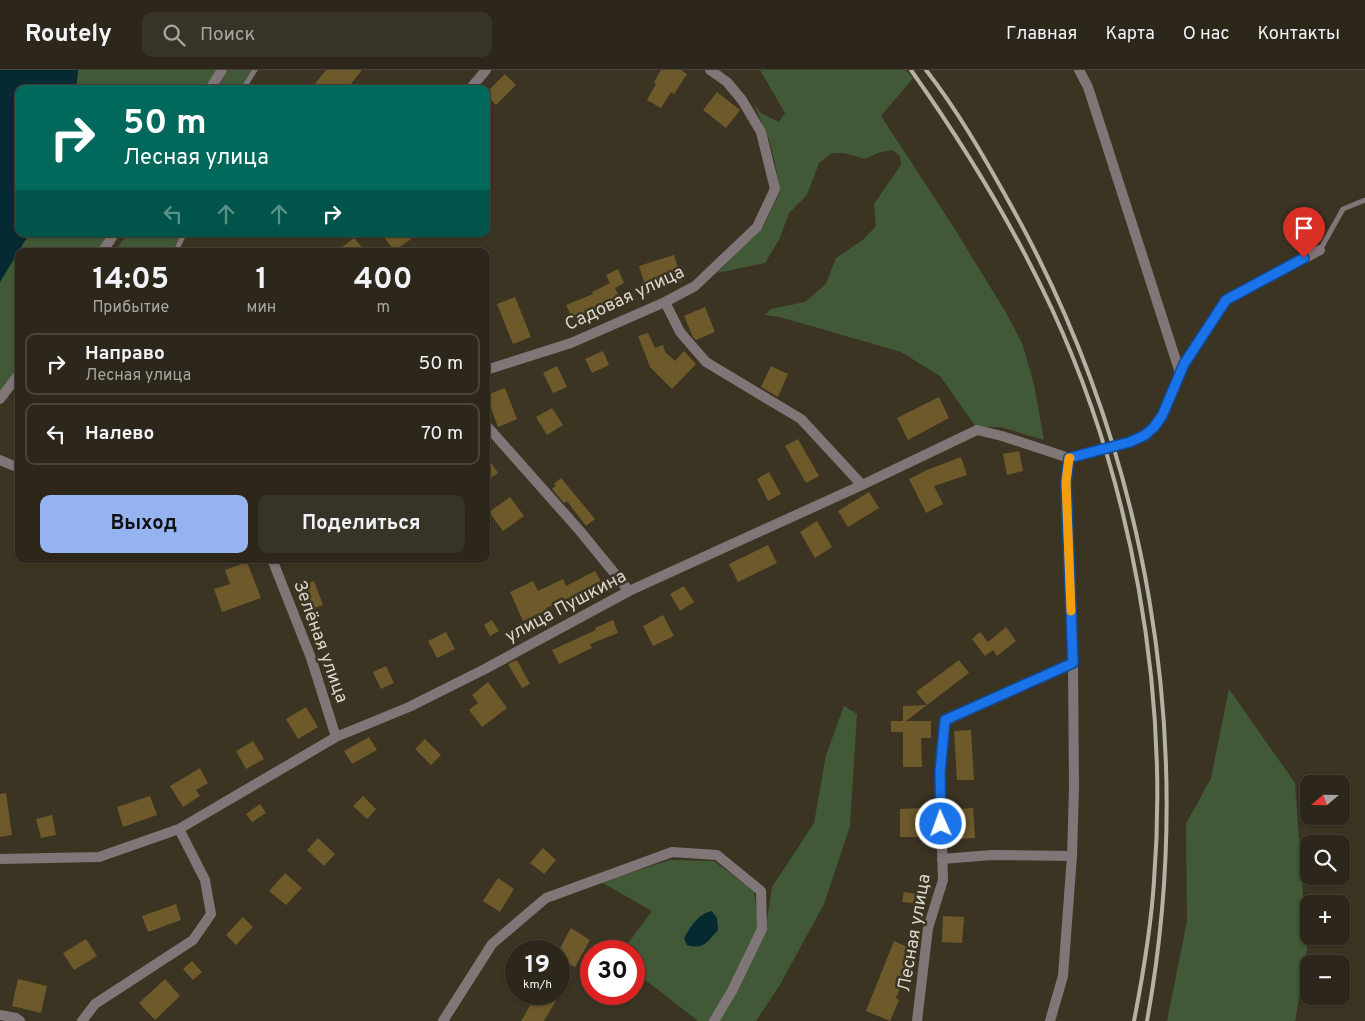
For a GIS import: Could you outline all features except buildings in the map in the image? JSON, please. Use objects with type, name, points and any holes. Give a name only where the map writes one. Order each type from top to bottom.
[{"type":"street","points":[[213,85],[222,70]]},
{"type":"street","points":[[473,85],[486,70]]},
{"type":"street","name":"Садовая улица","points":[[490,369],[571,343],[665,302],[695,286],[756,226],[775,189],[761,132],[742,100],[727,82],[710,70]]},
{"type":"street","points":[[1079,70],[1088,87],[1180,373]]},
{"type":"street","points":[[105,248],[112,237]]},
{"type":"street","points":[[1050,1021],[1063,976],[1072,856],[1074,788],[1073,663],[1066,482],[1069,458],[1130,442],[1145,435],[1162,416],[1184,364],[1226,300],[1320,250]]},
{"type":"street","points":[[665,302],[680,332],[706,362],[801,418],[862,485]]},
{"type":"street","points":[[0,399],[15,379]]},
{"type":"street","points":[[490,430],[580,531],[629,591]]},
{"type":"street","name":"улица Пушкина","points":[[0,858],[99,857],[179,828],[336,737],[409,707],[485,669],[629,591],[862,485],[977,430],[1002,436],[1069,458]]},
{"type":"street","points":[[0,460],[15,466]]},
{"type":"street","name":"Зелёная улица","points":[[274,563],[312,658],[336,737]]},
{"type":"street","name":"Лесная улица","points":[[917,1021],[928,928],[943,880],[940,772],[945,720],[1073,663]]},
{"type":"street","points":[[82,1021],[95,1004],[193,940],[211,914],[205,880],[179,828]]},
{"type":"street","points":[[444,1021],[492,944],[546,898],[672,852],[717,854],[761,891],[762,929],[732,991],[714,1021]]},
{"type":"street","points":[[942,859],[992,855],[1072,856]]},
{"type":"street","points":[[0,1015],[16,1018],[20,1021]]},
{"type":"lane","points":[[246,85],[255,70]]},
{"type":"lane","points":[[1320,250],[1343,209],[1365,200]]},
{"type":"green space","points":[[78,70],[219,70],[210,85],[76,85]]},
{"type":"green space","points":[[228,70],[253,70],[244,85],[219,85]]},
{"type":"green space","points":[[760,70],[906,70],[913,78],[881,116],[951,223],[1005,311],[1022,343],[1034,384],[1044,440],[1000,427],[976,427],[940,376],[901,352],[780,317],[765,315],[771,309],[805,302],[826,284],[836,258],[864,239],[876,226],[874,204],[901,165],[900,156],[892,150],[877,153],[865,159],[844,153],[832,153],[819,163],[807,195],[789,213],[779,240],[765,263],[717,273],[763,227],[780,192],[769,140],[754,104],[761,113],[779,122],[785,113]]},
{"type":"green space","points":[[27,237],[111,237],[104,248],[21,248]]},
{"type":"green space","points":[[125,237],[180,237],[175,248],[117,248]]},
{"type":"green space","points":[[15,257],[15,378],[0,399],[0,282]]},
{"type":"green space","points":[[1229,689],[1295,783],[1300,853],[1300,885],[1302,885],[1303,895],[1300,895],[1300,945],[1307,945],[1307,950],[1306,955],[1300,955],[1300,991],[1295,1021],[1167,1021],[1187,921],[1186,824],[1211,778]]},
{"type":"green space","points":[[844,706],[857,714],[850,826],[824,904],[781,983],[756,1021],[717,1021],[766,927],[772,887],[814,823],[826,755]]},
{"type":"green space","points":[[670,860],[714,861],[754,891],[759,928],[729,989],[709,1021],[698,1021],[645,980],[645,940],[630,940],[652,911],[601,882]]},
{"type":"water","points":[[0,70],[78,70],[76,85],[15,85],[15,237],[27,237],[21,248],[15,248],[15,257],[0,282]]},
{"type":"water","points":[[712,911],[717,918],[718,930],[701,946],[687,945],[684,938],[693,925],[703,914]]},
{"type":"railway","points":[[911,70],[987,186],[1021,247],[1052,309],[1080,376],[1104,445],[1123,516],[1139,589],[1149,662],[1156,736],[1157,809],[1154,881],[1151,916],[1134,1021]]},
{"type":"railway","points":[[926,70],[960,118],[990,168],[1057,297],[1096,395],[1127,496],[1149,600],[1162,704],[1166,810],[1161,916],[1147,1021]]},
{"type":"slow traffic","points":[[1070,458],[1066,482],[1071,611]]},
{"type":"route","points":[[941,824],[940,772],[945,720],[1073,663],[1066,482],[1069,458],[1130,442],[1145,435],[1162,416],[1184,364],[1226,300],[1304,258]]}]
